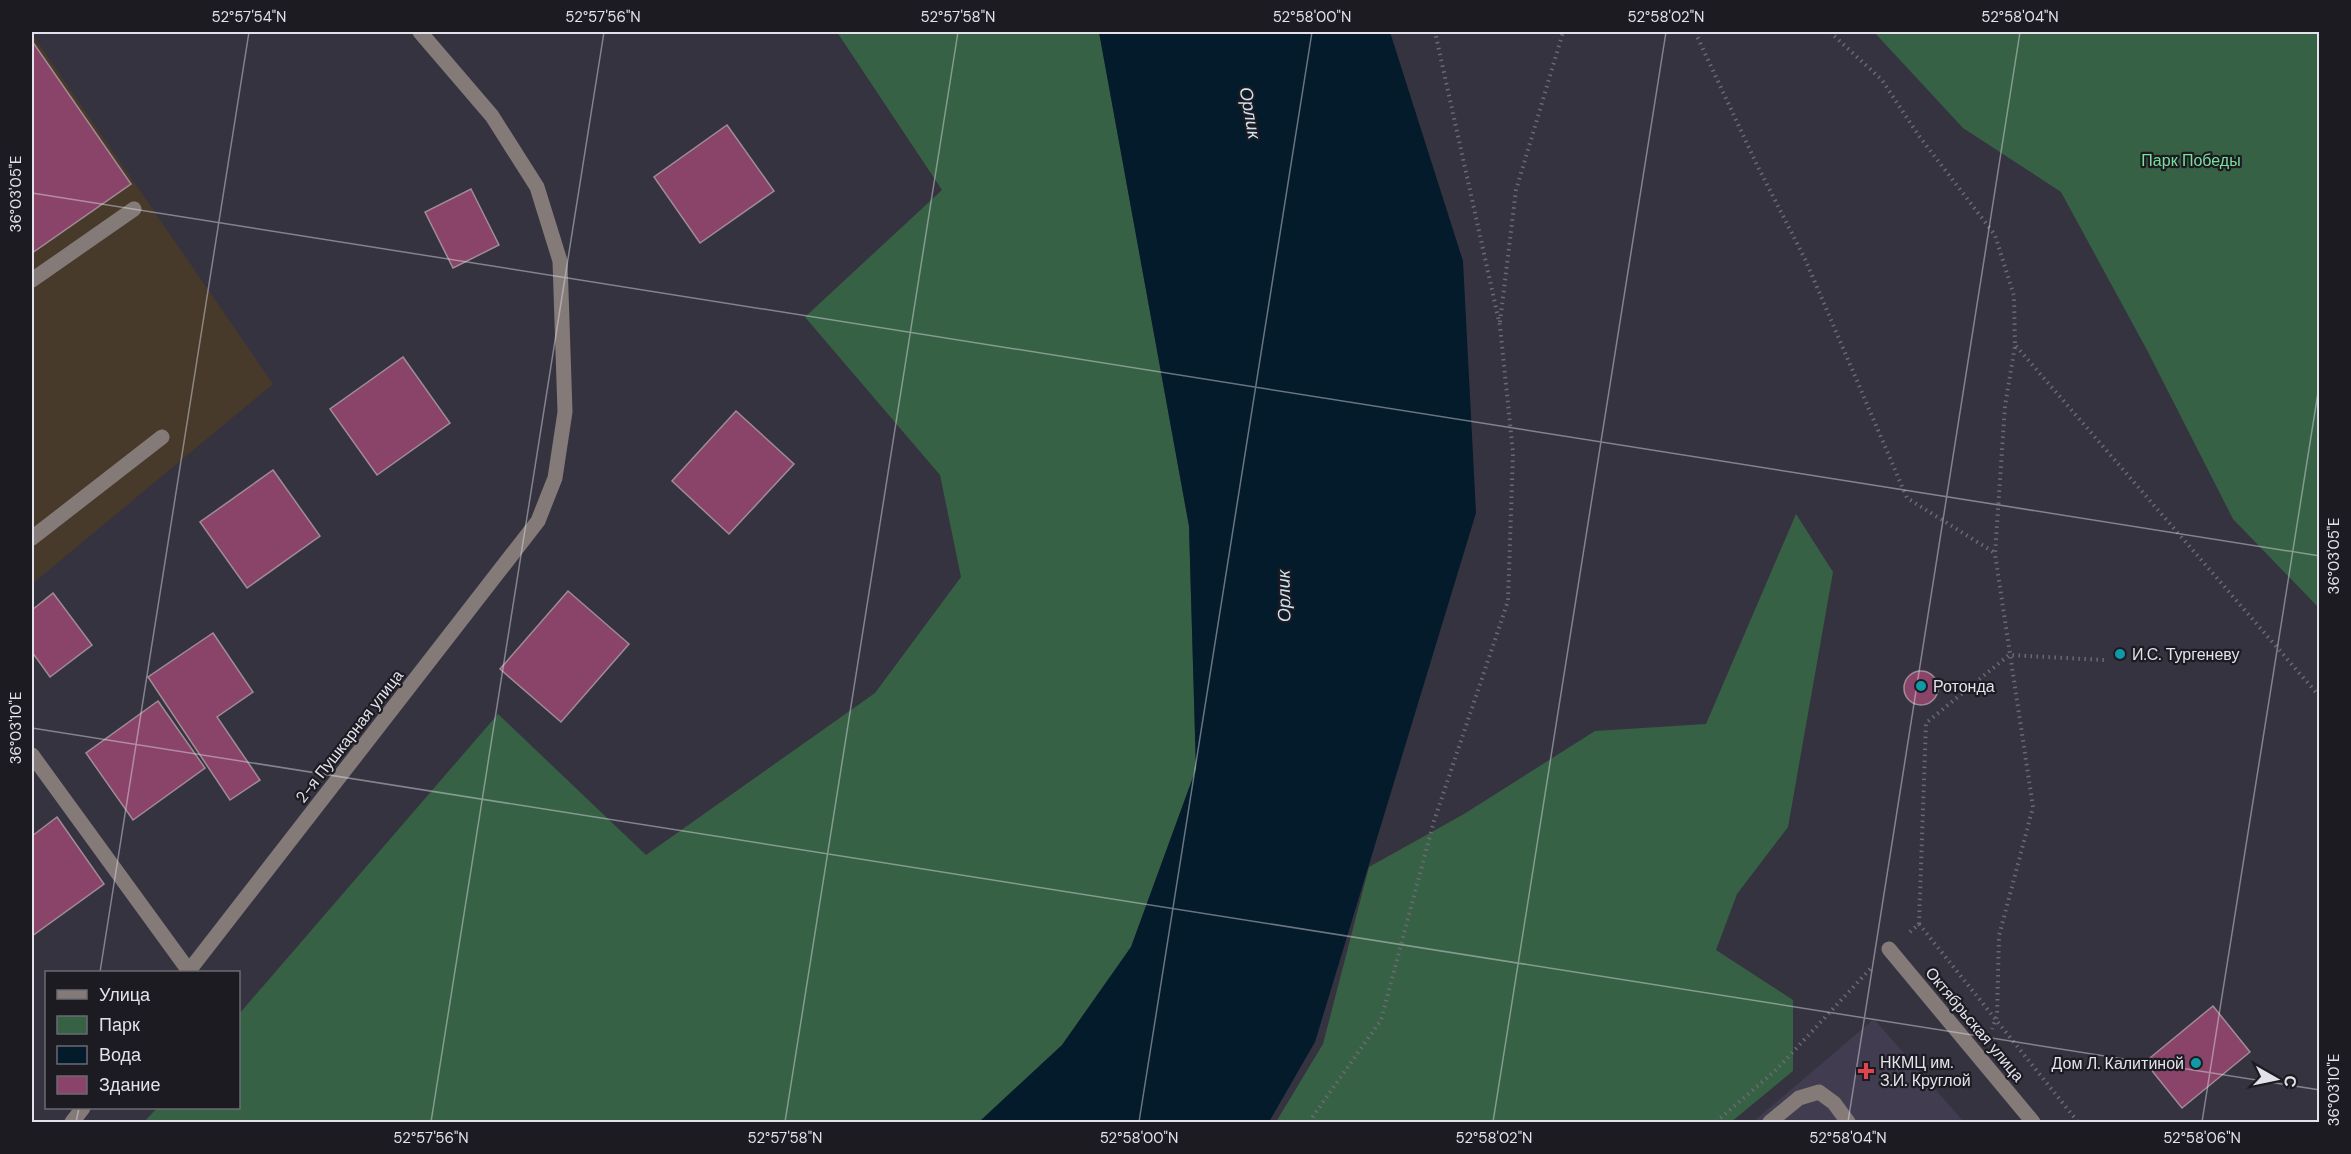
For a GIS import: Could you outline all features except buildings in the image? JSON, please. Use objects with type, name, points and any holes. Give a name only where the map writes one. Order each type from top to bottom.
[{"type":"street","name":"2-я Пушкарная улица","points":[[190,971],[538,521],[555,478],[565,412],[560,261],[537,187],[492,116],[420,32]]},
{"type":"street","points":[[32,280],[134,209]]},
{"type":"street","points":[[32,538],[162,437]]},
{"type":"street","points":[[32,755],[188,971]]},
{"type":"street","name":"Октябрьская улица","points":[[1889,949],[2032,1122]]},
{"type":"street","points":[[1770,1122],[1799,1098],[1819,1092],[1834,1102],[1848,1122]]},
{"type":"street","points":[[72,1122],[82,1109]]},
{"type":"path","points":[[1309,1122],[1381,1020],[1434,821],[1508,601],[1512,453],[1500,326],[1434,32]]},
{"type":"path","points":[[1500,326],[1516,190],[1563,32]]},
{"type":"path","points":[[1695,32],[1756,165],[1805,259],[1907,498],[1995,554]]},
{"type":"path","points":[[1830,32],[1882,80],[1919,136],[1995,235],[2014,296],[2015,346],[2005,406],[1995,554],[2033,807],[1999,936],[1995,1019],[1980,1057]]},
{"type":"path","points":[[2015,346],[2319,697]]},
{"type":"path","points":[[2078,1122],[1919,924],[1926,723],[2009,655],[2104,660]]},
{"type":"path","points":[[1716,1122],[1777,1069],[1889,949],[1919,924]]},
{"type":"shaded area","points":[[32,34],[273,384],[32,584]]},
{"type":"shaded area","name":"НКМЦ им. З.И. Круглой","points":[[1874,1019],[1964,1122],[1753,1122]]},
{"type":"green space","points":[[837,32],[1099,32],[1189,526],[1196,769],[1131,947],[1062,1045],[979,1122],[144,1122],[156,1109],[240,1109],[240,1013],[498,714],[646,855],[875,693],[961,577],[940,475],[805,317],[942,190]]},
{"type":"green space","name":"Парк Победы","points":[[1874,32],[2319,32],[2319,608],[2233,519],[2147,350],[2061,192],[1963,128]]},
{"type":"green space","points":[[1796,514],[1833,572],[1788,827],[1737,894],[1716,950],[1793,1000],[1793,1071],[1731,1122],[1276,1122],[1323,1044],[1369,867],[1464,814],[1595,731],[1706,724]]},
{"type":"water","name":"Орлик","points":[[1099,32],[1390,32],[1463,261],[1476,513],[1315,1042],[1269,1122],[979,1122],[1062,1045],[1131,947],[1196,769],[1189,526]]},
{"type":"place","name":"И.С. Тургеневу","points":[[2120,654]]},
{"type":"place","name":"Ротонда","points":[[1921,686]]},
{"type":"place","name":"Дом Л. Калитиной","points":[[2196,1063]]},
{"type":"place","name":"НКМЦ им. З.И. Круглой","points":[[1866,1071]]}]
